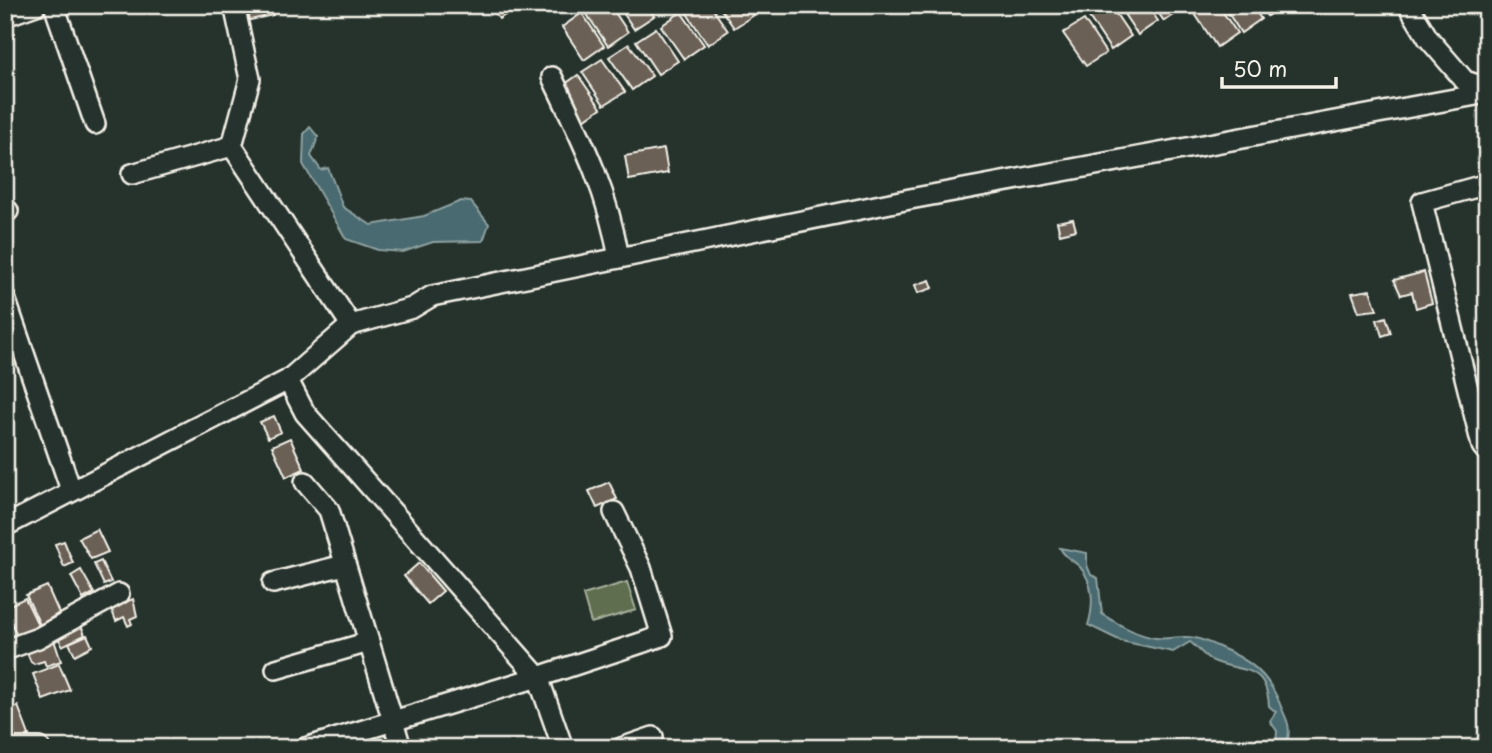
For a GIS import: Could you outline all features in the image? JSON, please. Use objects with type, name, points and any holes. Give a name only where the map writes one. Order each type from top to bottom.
[{"type":"street","points":[[5,16],[36,5]]},
{"type":"street","points":[[54,5],[95,124]]},
{"type":"street","points":[[234,5],[250,79],[232,146],[351,325]]},
{"type":"street","points":[[1408,5],[1428,38],[1465,81],[1487,90]]},
{"type":"street","points":[[552,77],[597,173],[611,212],[619,258]]},
{"type":"street","points":[[5,526],[288,380],[351,325],[412,308],[432,296],[924,196],[1487,90]]},
{"type":"street","points":[[132,174],[232,146]]},
{"type":"street","points":[[1487,184],[1422,202],[1482,446],[1487,452]]},
{"type":"street","points":[[6,304],[71,490]]},
{"type":"street","points":[[288,380],[305,413],[538,677],[563,748]]},
{"type":"street","points":[[305,482],[329,510],[401,748]]},
{"type":"street","points":[[305,748],[662,636],[641,568],[614,512]]},
{"type":"street","points":[[273,583],[344,565]]},
{"type":"street","points":[[5,650],[38,638],[119,594]]},
{"type":"street","points":[[276,669],[369,642]]},
{"type":"street","points":[[621,748],[653,737]]},
{"type":"street","points":[[13,748],[40,748]]},
{"type":"green space","points":[[627,582],[636,610],[591,623],[583,595]]},
{"type":"water","points":[[310,127],[318,137],[311,156],[321,170],[328,168],[343,207],[371,225],[424,216],[461,201],[471,202],[489,224],[483,241],[433,242],[403,252],[378,250],[346,239],[303,164],[304,134]]},
{"type":"water","points":[[1060,548],[1087,553],[1087,565],[1091,575],[1098,578],[1102,614],[1150,637],[1200,639],[1256,668],[1275,693],[1287,721],[1288,739],[1281,741],[1283,748],[1276,748],[1277,731],[1270,721],[1276,712],[1269,706],[1267,692],[1257,675],[1211,660],[1190,642],[1173,652],[1121,641],[1088,625],[1092,603],[1088,580],[1080,567]]},
{"type":"building","points":[[246,5],[271,5],[273,15],[250,20]]},
{"type":"building","points":[[489,5],[519,5],[519,6],[499,19]]},
{"type":"building","points":[[597,5],[610,5],[628,32],[608,46],[586,13]]},
{"type":"building","points":[[618,5],[647,5],[654,16],[634,29]]},
{"type":"building","points":[[695,5],[710,5],[728,31],[708,45],[686,12]]},
{"type":"building","points":[[718,5],[747,5],[754,15],[734,28]]},
{"type":"building","points":[[1110,5],[1131,36],[1111,50],[1089,17]]},
{"type":"building","points":[[1118,5],[1147,5],[1158,21],[1138,35]]},
{"type":"building","points":[[1153,5],[1182,5],[1184,7],[1164,21]]},
{"type":"building","points":[[1207,5],[1218,5],[1237,33],[1217,47],[1195,14]]},
{"type":"building","points":[[1223,5],[1252,5],[1261,19],[1241,33]]},
{"type":"building","points":[[1260,5],[1283,5],[1267,16]]},
{"type":"building","points":[[681,12],[704,45],[684,59],[661,26]]},
{"type":"building","points":[[582,13],[604,46],[584,60],[562,27]]},
{"type":"building","points":[[1084,20],[1106,53],[1086,66],[1063,33]]},
{"type":"building","points":[[656,28],[678,61],[658,74],[636,41]]},
{"type":"building","points":[[629,44],[652,76],[632,90],[609,57]]},
{"type":"building","points":[[602,59],[625,92],[604,105],[582,72]]},
{"type":"building","points":[[578,75],[601,108],[581,122],[558,89]]},
{"type":"building","points":[[664,149],[668,173],[629,180],[625,156]]},
{"type":"building","points":[[1073,219],[1076,230],[1060,234],[1057,222]]},
{"type":"building","points":[[1424,272],[1432,303],[1416,308],[1412,292],[1401,295],[1394,280]]},
{"type":"building","points":[[930,280],[933,288],[918,293],[915,285]]},
{"type":"building","points":[[1370,290],[1377,310],[1359,312],[1352,293]]},
{"type":"building","points":[[1386,317],[1391,333],[1382,336],[1377,320]]},
{"type":"building","points":[[274,416],[281,432],[268,438],[260,422]]},
{"type":"building","points":[[290,438],[304,469],[286,477],[272,446]]},
{"type":"building","points":[[609,482],[617,499],[597,508],[589,491]]},
{"type":"building","points":[[97,529],[108,552],[91,559],[79,538]]},
{"type":"building","points":[[64,541],[73,563],[64,567],[55,544]]},
{"type":"building","points":[[101,561],[111,582],[104,585],[94,564]]},
{"type":"building","points":[[419,563],[443,591],[428,604],[404,576]]},
{"type":"building","points":[[81,570],[94,593],[83,599],[71,576]]},
{"type":"building","points":[[47,586],[59,613],[40,625],[26,595]]},
{"type":"building","points":[[25,598],[40,629],[18,639],[5,607]]},
{"type":"building","points":[[133,599],[137,616],[130,619],[132,624],[128,626],[124,617],[116,621],[111,608]]},
{"type":"building","points":[[80,623],[85,635],[62,646],[57,633]]},
{"type":"building","points":[[87,635],[92,646],[75,655],[69,643]]},
{"type":"building","points":[[54,640],[61,661],[46,666],[44,661],[34,664],[31,662],[27,653],[31,648]]},
{"type":"building","points":[[59,664],[70,690],[43,700],[33,674]]},
{"type":"building","points":[[18,706],[29,735],[8,744],[5,712]]}]
